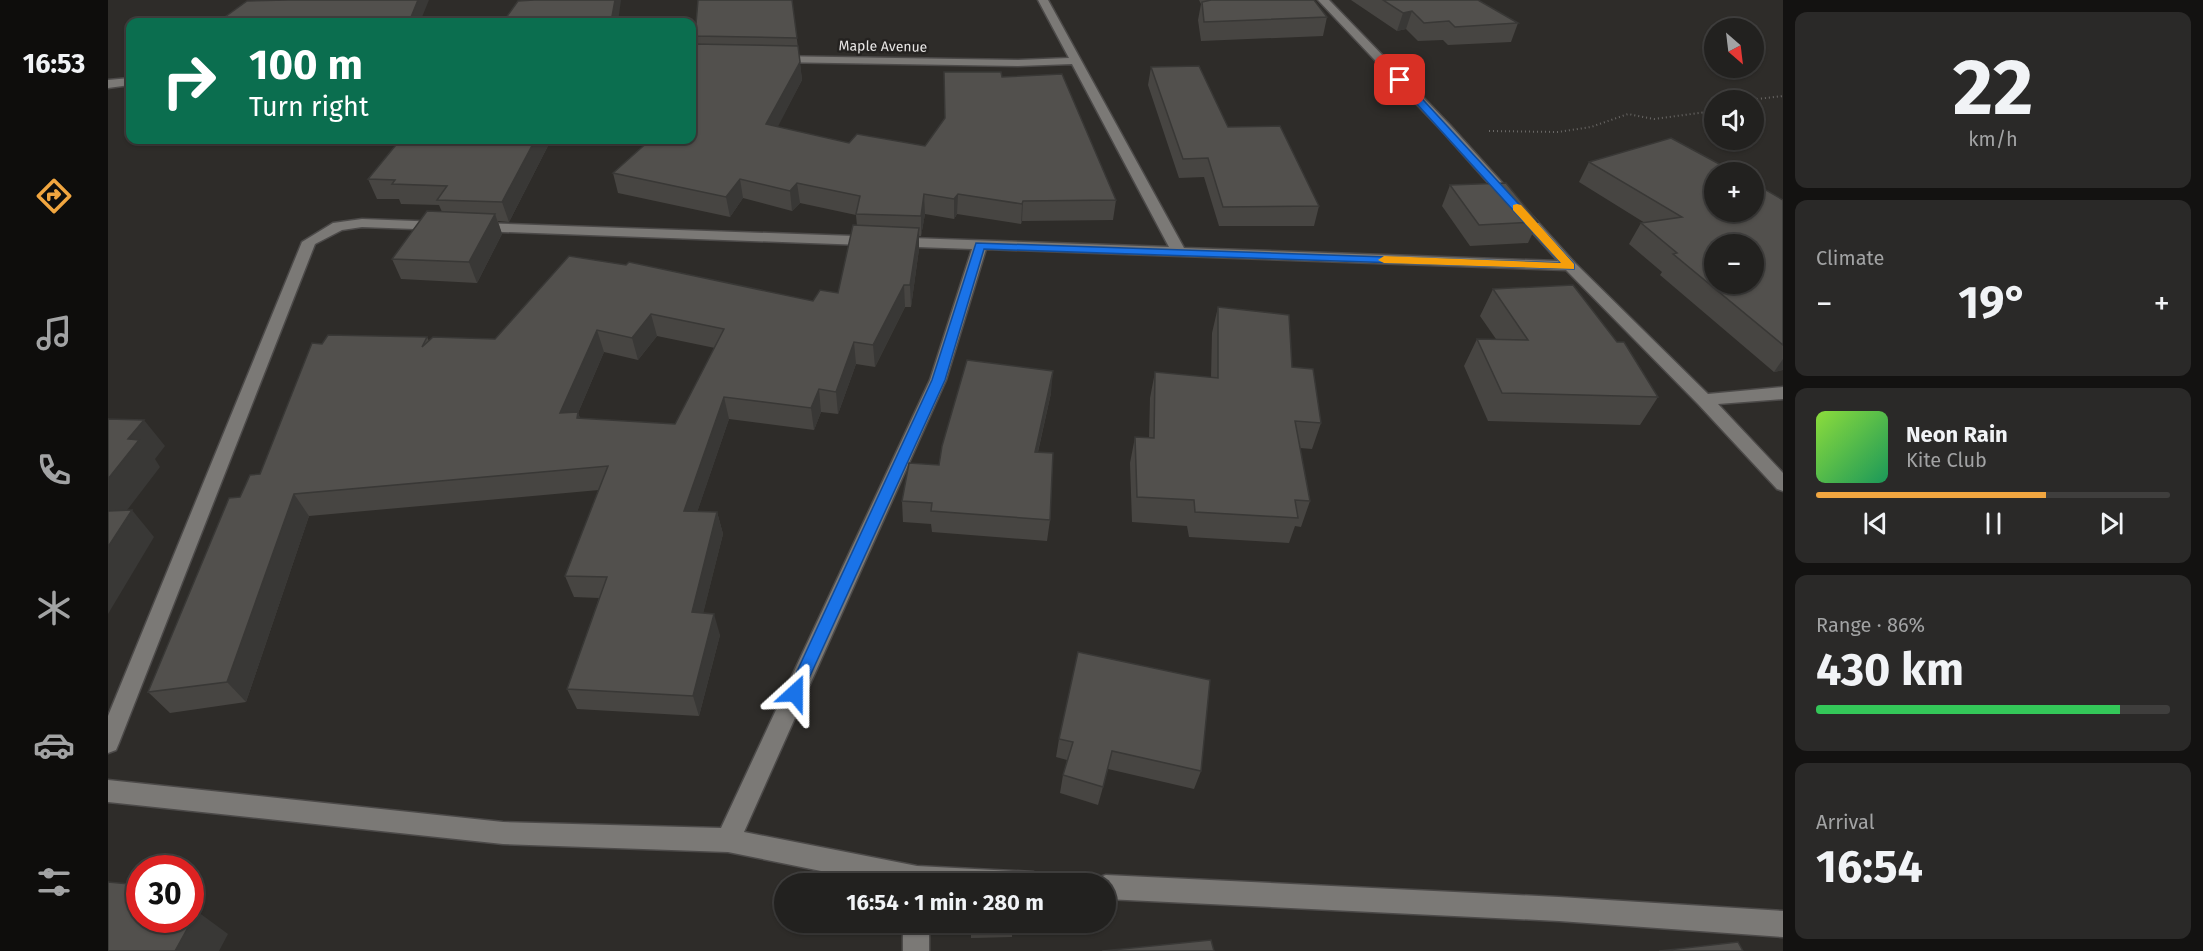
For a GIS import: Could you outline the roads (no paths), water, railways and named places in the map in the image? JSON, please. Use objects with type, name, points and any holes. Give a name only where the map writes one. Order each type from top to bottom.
[{"type":"street","points":[[1042,0],[1179,252]]},
{"type":"street","points":[[1323,0],[1446,128],[1570,266],[1704,400],[1783,484]]},
{"type":"street","name":"Maple Avenue","points":[[763,58],[1018,63],[1074,61]]},
{"type":"street","points":[[108,84],[126,82]]},
{"type":"street","points":[[108,743],[309,242],[338,226],[362,223],[1570,266]]},
{"type":"street","points":[[728,840],[938,380],[980,245]]},
{"type":"street","points":[[1704,400],[1783,393]]},
{"type":"street","points":[[108,791],[503,833],[728,840],[880,873]]},
{"type":"street","points":[[1116,887],[1559,909],[1783,924]]},
{"type":"street","points":[[916,933],[916,951]]}]
